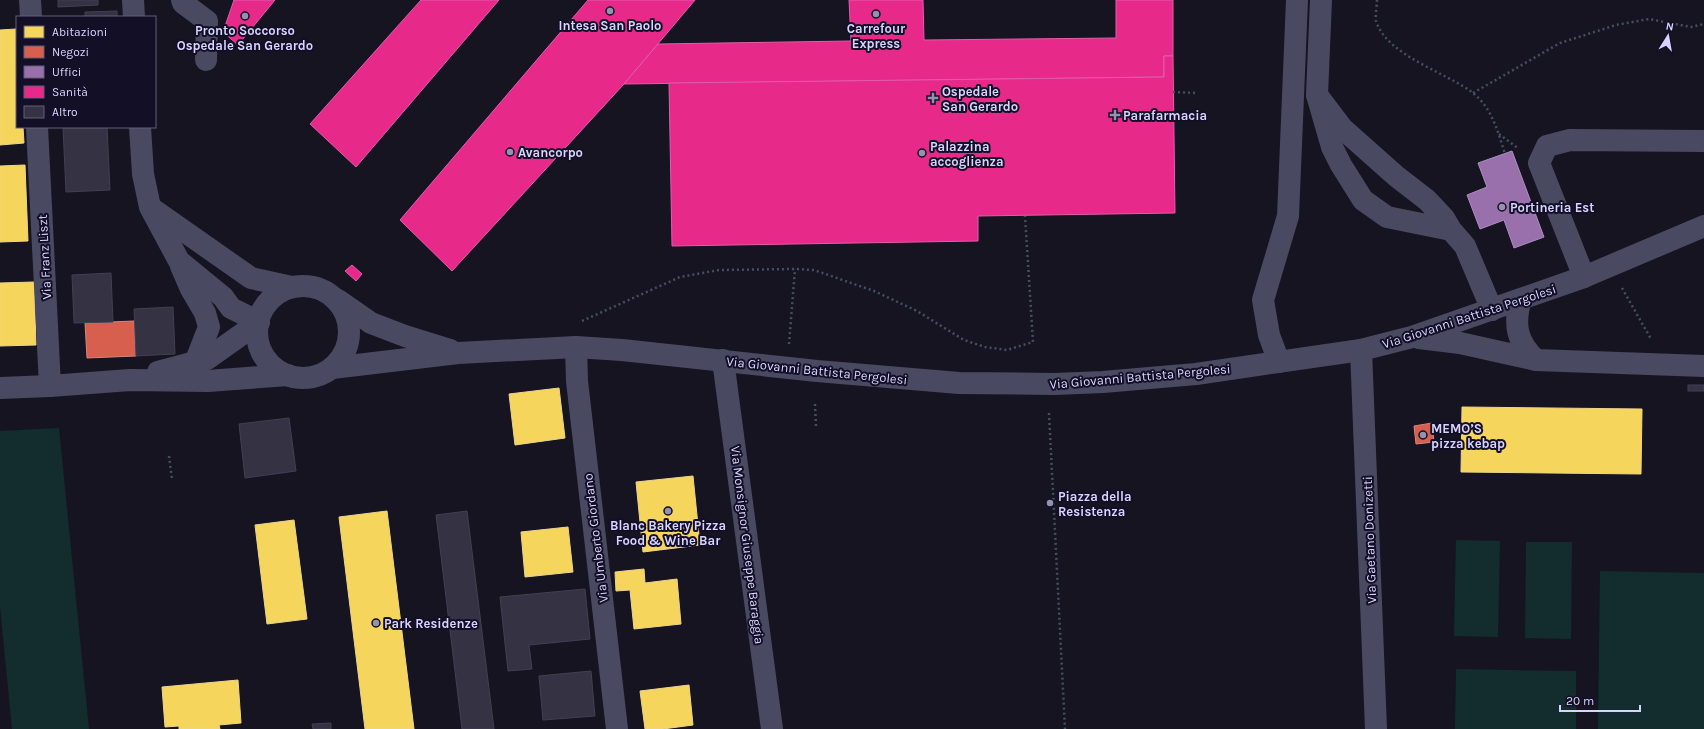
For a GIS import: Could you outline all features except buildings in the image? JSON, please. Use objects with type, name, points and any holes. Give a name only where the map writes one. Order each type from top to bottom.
[{"type":"street","points":[[30,0],[31,16]]},
{"type":"street","points":[[133,0],[134,16]]},
{"type":"street","points":[[182,0],[183,3],[207,21],[206,60]]},
{"type":"street","points":[[1279,362],[1269,335],[1263,300],[1288,216],[1297,0]]},
{"type":"street","points":[[1321,0],[1318,95],[1332,147],[1341,165],[1363,200],[1387,216],[1451,230]]},
{"type":"street","points":[[1318,95],[1342,128],[1396,176],[1427,200],[1444,218],[1451,230],[1465,246],[1492,310]]},
{"type":"street","name":"Via Franz Liszt","points":[[37,128],[50,386]]},
{"type":"street","points":[[140,128],[143,174],[150,207],[179,261],[191,289],[205,313],[209,327],[195,363]]},
{"type":"street","points":[[1584,277],[1539,163],[1547,146],[1570,140],[1704,141]]},
{"type":"street","points":[[0,388],[130,380],[208,381],[288,375],[303,378],[318,375],[332,368],[342,356],[348,342],[349,326],[345,312],[335,299],[325,291],[315,287],[292,287],[251,278],[150,207]]},
{"type":"street","name":"Via Giovanni Battista Pergolesi","points":[[332,368],[458,353],[576,347],[622,350],[911,379],[1005,384],[1119,380],[1196,374],[1361,350],[1412,337],[1584,277],[1704,226]]},
{"type":"street","points":[[179,261],[223,297],[231,308],[258,322]]},
{"type":"street","points":[[288,375],[274,367],[263,354],[258,338],[258,322],[265,306],[277,294],[292,287]]},
{"type":"street","name":"Via Giovanni Battista Pergolesi","points":[[335,299],[371,323],[405,336],[458,353]]},
{"type":"street","points":[[1521,299],[1518,313],[1519,337],[1526,351],[1536,360]]},
{"type":"street","points":[[130,380],[208,359],[258,322]]},
{"type":"street","points":[[1412,337],[1460,343],[1536,360],[1704,366]]},
{"type":"street","name":"Via Umberto Giordano","points":[[576,347],[577,381],[617,729]]},
{"type":"street","name":"Via Gaetano Donizetti","points":[[1361,350],[1376,729]]},
{"type":"street","name":"Via Monsignor Giuseppe Baraggia","points":[[723,360],[772,729]]},
{"type":"path","points":[[1377,0],[1376,20],[1384,36],[1394,45],[1428,67],[1473,93],[1491,114],[1505,154]]},
{"type":"path","points":[[1473,93],[1560,42],[1616,25],[1649,19],[1691,27],[1704,24]]},
{"type":"path","points":[[1173,92],[1197,93]]},
{"type":"path","points":[[579,322],[680,277],[718,270],[814,270],[874,291],[917,311],[964,340],[985,347],[1007,350],[1033,342],[1025,216]]},
{"type":"path","points":[[1610,267],[1652,341]]},
{"type":"path","points":[[789,350],[795,269]]},
{"type":"path","points":[[815,404],[816,426]]},
{"type":"path","points":[[1049,413],[1065,729]]},
{"type":"path","points":[[169,456],[172,479]]},
{"type":"green space","points":[[59,428],[89,729],[12,729],[0,607],[0,431]]},
{"type":"green space","points":[[1456,540],[1500,541],[1498,637],[1454,636]]},
{"type":"green space","points":[[1526,542],[1572,542],[1571,639],[1525,638]]},
{"type":"green space","points":[[1600,571],[1704,573],[1704,729],[1598,729]]},
{"type":"green space","points":[[1456,669],[1576,671],[1576,729],[1455,729]]},
{"type":"place","name":"Intesa San Paolo","points":[[610,11]]},
{"type":"place","name":"Carrefour Express","points":[[876,14]]},
{"type":"place","name":"Pronto Soccorso Ospedale San Gerardo","points":[[245,16]]},
{"type":"place","name":"Ospedale San Gerardo","points":[[933,98]]},
{"type":"place","name":"Parafarmacia","points":[[1115,115]]},
{"type":"place","name":"Avancorpo","points":[[510,152]]},
{"type":"place","name":"Palazzina accoglienza","points":[[922,153]]},
{"type":"place","name":"Portineria Est","points":[[1502,207]]},
{"type":"place","name":"MEMO’S pizza kebap","points":[[1423,435]]},
{"type":"place","name":"Piazza della Resistenza","points":[[1050,503]]},
{"type":"place","name":"Blanc Bakery Pizza Food & Wine Bar","points":[[668,511]]},
{"type":"place","name":"Park Residenze","points":[[376,623]]}]
